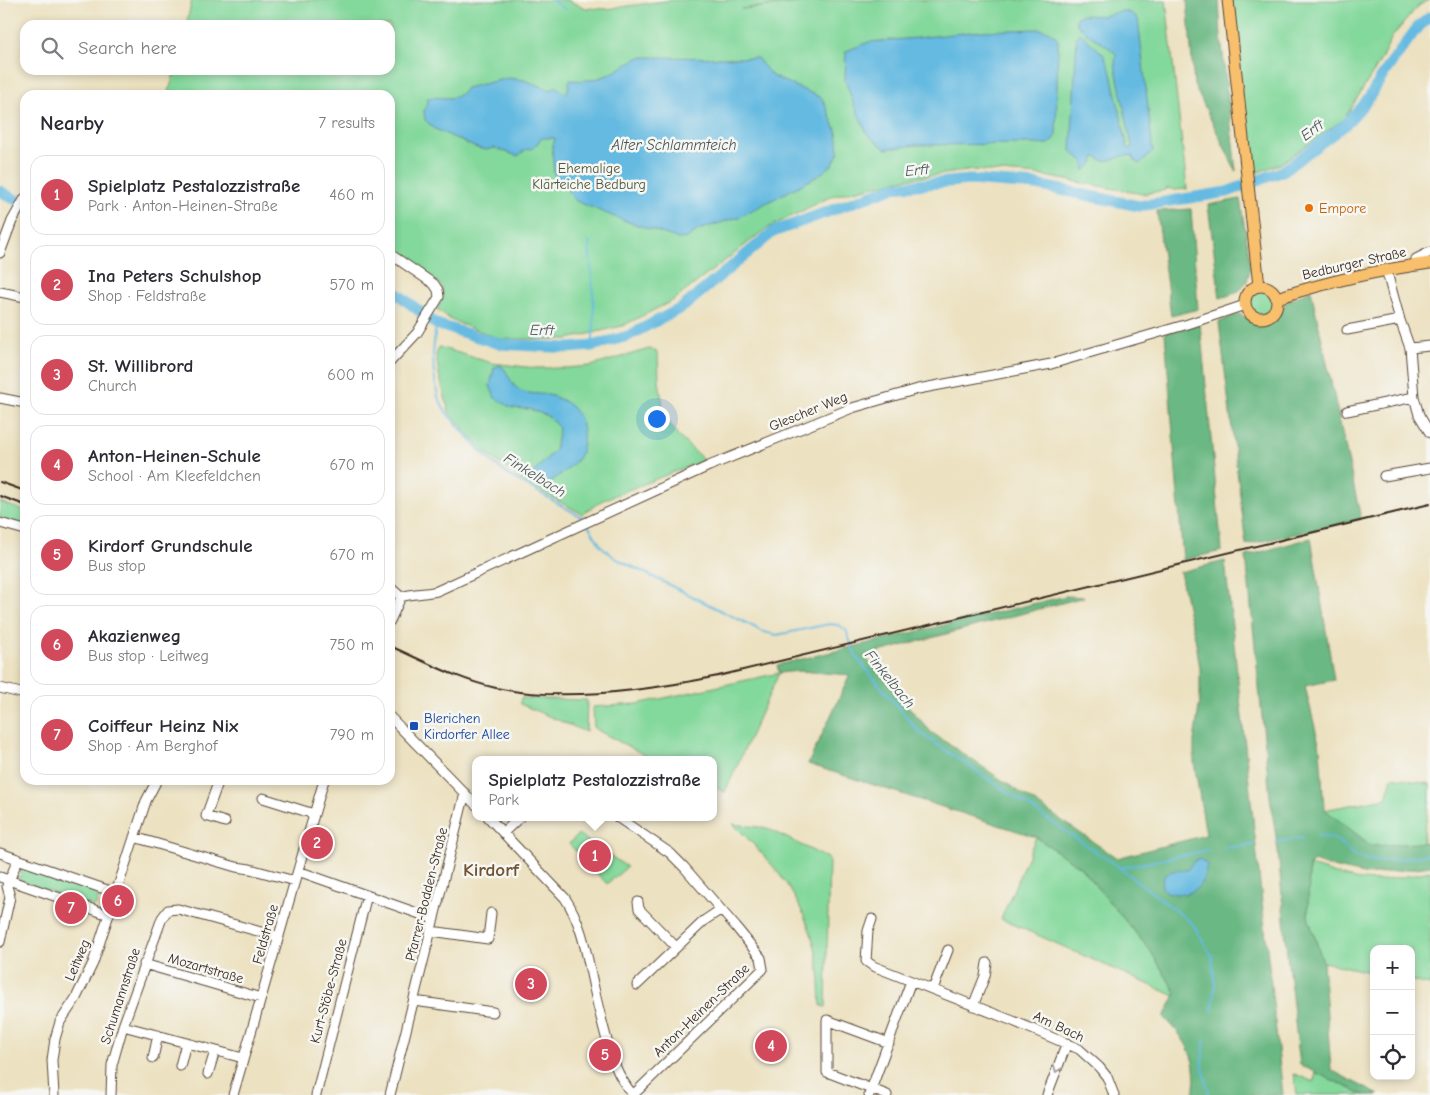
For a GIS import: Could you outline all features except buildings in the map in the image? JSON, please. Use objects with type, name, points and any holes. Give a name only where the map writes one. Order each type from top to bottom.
[{"type":"main road","points":[[1228,0],[1259,286]]},
{"type":"main road","points":[[1418,264],[1430,263]]},
{"type":"main road","name":"Bedburger Straße","points":[[1277,298],[1334,281],[1418,264]]},
{"type":"main road","points":[[1255,287],[1270,288],[1277,298],[1274,312],[1265,318],[1253,317],[1246,310],[1247,294],[1255,287]]},
{"type":"street","points":[[0,253],[12,221],[20,207]]},
{"type":"street","name":"Bedburger Straße","points":[[1418,264],[1416,259],[1430,252]]},
{"type":"street","points":[[395,257],[434,284],[438,290],[439,297],[420,329],[395,356]]},
{"type":"street","points":[[1386,269],[1410,348],[1414,397],[1419,415],[1430,433]]},
{"type":"street","points":[[0,292],[20,296]]},
{"type":"street","name":"Glescher Weg","points":[[402,597],[437,591],[709,466],[860,405],[918,389],[1051,364],[1188,324],[1245,305]]},
{"type":"street","points":[[1347,330],[1400,320]]},
{"type":"street","points":[[1410,348],[1430,346]]},
{"type":"street","points":[[1347,410],[1414,397]]},
{"type":"street","points":[[0,398],[20,402]]},
{"type":"street","points":[[1384,476],[1430,468]]},
{"type":"street","points":[[0,523],[20,529]]},
{"type":"street","points":[[395,591],[402,597],[395,611]]},
{"type":"street","points":[[0,688],[20,693]]},
{"type":"street","points":[[395,722],[472,801]]},
{"type":"street","name":"Leitweg","points":[[54,1095],[52,1060],[60,1022],[76,998],[93,963],[146,801],[154,785]]},
{"type":"street","points":[[217,785],[206,816],[225,822]]},
{"type":"street","name":"Feldstraße","points":[[233,1095],[323,785]]},
{"type":"street","name":"Pfarrer-Bodden-Straße","points":[[390,1095],[465,793]]},
{"type":"street","points":[[263,798],[314,814]]},
{"type":"street","points":[[492,821],[565,898],[577,919],[588,954],[593,985],[612,1061],[621,1079],[633,1095]]},
{"type":"street","points":[[503,833],[516,821]]},
{"type":"street","name":"Anton-Heinen-Straße","points":[[623,821],[670,853],[736,926],[761,958],[763,969],[633,1095]]},
{"type":"street","points":[[134,837],[236,867],[295,881]]},
{"type":"street","points":[[0,853],[116,892]]},
{"type":"street","points":[[4,884],[18,859]]},
{"type":"street","points":[[298,871],[434,919]]},
{"type":"street","points":[[4,884],[109,915]]},
{"type":"street","points":[[0,942],[10,897],[4,884]]},
{"type":"street","name":"Kurt-Stöbe-Straße","points":[[316,1095],[367,895]]},
{"type":"street","points":[[638,902],[639,908],[676,948]]},
{"type":"street","name":"Schumannstraße","points":[[110,1095],[112,1065],[123,1026],[144,964],[162,918],[168,910],[178,909],[279,937]]},
{"type":"street","points":[[637,985],[705,920],[720,910]]},
{"type":"street","points":[[431,931],[488,939],[491,913]]},
{"type":"street","name":"Am Bach","points":[[872,919],[868,931],[866,961],[872,966],[1079,1049],[1099,1067],[1107,1078],[1114,1095]]},
{"type":"street","points":[[933,989],[948,950]]},
{"type":"street","points":[[973,1006],[985,976],[987,962]]},
{"type":"street","name":"Mozartstraße","points":[[144,964],[261,998]]},
{"type":"street","points":[[870,1092],[911,981]]},
{"type":"street","points":[[414,1001],[493,1012]]},
{"type":"street","points":[[887,1095],[870,1092],[827,1072],[827,1020],[889,1044]]},
{"type":"street","points":[[123,1026],[243,1058]]},
{"type":"street","points":[[152,1058],[158,1036]]},
{"type":"street","points":[[180,1066],[186,1043]]},
{"type":"street","points":[[1047,1095],[1067,1043]]},
{"type":"street","points":[[208,1074],[215,1051]]},
{"type":"green space","name":"Ehemalige Klärteiche Bedburg","points":[[192,0],[567,0],[586,8],[607,9],[672,0],[819,0],[741,9],[829,0],[1166,0],[1187,189],[1175,190],[1167,188],[1166,190],[1143,194],[1039,175],[974,170],[905,179],[832,196],[766,229],[674,300],[622,326],[568,339],[500,339],[451,320],[437,309],[442,297],[440,284],[395,253],[395,90],[169,90],[174,75],[395,75],[395,20],[187,20]]},
{"type":"green space","points":[[1187,0],[1219,0],[1221,37],[1236,171],[1194,85]]},
{"type":"green space","points":[[1231,0],[1429,0],[1418,6],[1392,37],[1378,65],[1344,119],[1280,164],[1250,175]]},
{"type":"green space","points":[[1240,199],[1251,266],[1247,281],[1240,290],[1220,298],[1208,205]]},
{"type":"green space","points":[[1191,209],[1198,309],[1171,316],[1157,211]]},
{"type":"green space","points":[[1261,289],[1270,293],[1274,302],[1270,311],[1261,315],[1252,311],[1248,302],[1252,293]]},
{"type":"green space","points":[[1311,290],[1361,519],[1246,545],[1219,322],[1239,314],[1255,322],[1265,324],[1276,318],[1286,302]]},
{"type":"green space","points":[[1200,324],[1222,551],[1183,560],[1165,333]]},
{"type":"green space","points":[[439,347],[492,363],[535,368],[591,366],[649,349],[655,350],[658,355],[664,415],[678,436],[704,460],[603,500],[582,514],[526,483],[483,451],[449,412],[436,355]]},
{"type":"green space","points":[[0,502],[20,509],[20,525],[0,520]]},
{"type":"green space","points":[[1311,538],[1334,680],[1305,686],[1320,748],[1324,809],[1372,846],[1430,842],[1430,866],[1368,875],[1314,861],[1309,866],[1308,917],[1323,962],[1331,1070],[1379,1095],[1364,1095],[1300,1065],[1287,954],[1278,850],[1270,797],[1246,556]]},
{"type":"green space","points":[[1225,561],[1283,1095],[1193,1095],[1194,1072],[1190,1052],[1180,1035],[1164,1017],[1176,993],[1150,950],[1080,867],[1036,837],[808,764],[850,675],[800,671],[779,673],[777,665],[1066,596],[1084,597],[864,656],[931,732],[1117,858],[1206,835],[1194,762],[1194,741],[1200,700],[1200,668],[1180,572]]},
{"type":"green space","points":[[779,673],[725,792],[717,788],[717,756],[646,756],[594,727],[593,707],[637,704]]},
{"type":"green space","points":[[521,698],[587,700],[586,732],[520,704]]},
{"type":"green space","points":[[1392,777],[1430,784],[1430,798],[1422,844],[1372,846],[1324,810],[1386,798]]},
{"type":"green space","points":[[733,824],[767,828],[829,859],[826,1007],[821,1006],[817,956],[804,916],[796,899],[762,853]]},
{"type":"green space","points":[[578,834],[627,867],[607,884],[569,844]]},
{"type":"green space","points":[[1036,837],[1080,867],[1150,950],[1176,993],[1175,996],[1001,919]]},
{"type":"green space","points":[[24,866],[101,891],[95,907],[18,880]]},
{"type":"green space","points":[[1309,866],[1348,878],[1370,881],[1387,880],[1430,871],[1430,985],[1415,982],[1415,945],[1370,945],[1370,972],[1323,962],[1308,917]]},
{"type":"green space","points":[[1316,1072],[1364,1095],[1297,1095],[1294,1074],[1314,1082]]},
{"type":"water","points":[[1122,11],[1131,13],[1138,19],[1153,152],[1139,164],[1133,156],[1128,155],[1109,160],[1100,159],[1095,156],[1093,163],[1085,171],[1084,162],[1071,151],[1077,35],[1081,34],[1103,54],[1110,69],[1128,148],[1131,149],[1132,146],[1115,64],[1116,54],[1080,28],[1076,23],[1076,18],[1080,15],[1103,16]]},
{"type":"water","points":[[1039,29],[1050,32],[1058,40],[1056,136],[1048,144],[916,145],[886,149],[868,135],[845,80],[846,51],[869,42],[980,31]]},
{"type":"water","name":"Alter Schlammteich","points":[[640,57],[757,58],[772,76],[822,98],[837,132],[839,151],[833,164],[818,176],[739,217],[698,230],[687,238],[679,239],[617,218],[576,201],[554,174],[552,149],[555,138],[542,138],[533,148],[525,150],[518,156],[494,148],[486,150],[477,148],[435,129],[425,120],[424,111],[428,103],[427,98],[458,96],[466,88],[508,78],[524,80],[551,90],[556,86],[567,93],[570,80],[599,78]]},
{"type":"water","points":[[500,365],[518,389],[560,399],[572,407],[580,419],[583,442],[580,455],[572,465],[547,485],[538,482],[532,474],[555,450],[559,428],[548,416],[529,409],[512,408],[495,398],[490,386],[494,368]]},
{"type":"water","points":[[1200,859],[1207,864],[1206,871],[1202,882],[1194,890],[1189,893],[1177,894],[1165,891],[1162,888],[1162,882],[1166,874],[1172,871],[1187,870],[1195,860]]},
{"type":"waterway","points":[[551,0],[565,9]]},
{"type":"waterway","name":"Erft","points":[[395,292],[436,324],[500,344],[569,348],[592,346],[628,336],[683,307],[773,232],[894,187],[970,180],[1037,185],[1139,206],[1227,192],[1283,171],[1345,125],[1368,99],[1417,28],[1430,17]]},
{"type":"waterway","name":"Erft","points":[[0,191],[20,202]]},
{"type":"waterway","points":[[589,242],[594,307],[592,346]]},
{"type":"waterway","name":"Finkelbach","points":[[436,324],[433,354],[434,375],[438,397],[446,412],[482,453],[508,475],[585,519]]},
{"type":"waterway","name":"Finkelbach","points":[[588,525],[601,546],[615,558],[764,632],[777,635],[829,624],[838,625],[846,630],[856,657],[920,733],[1120,868],[1192,923],[1212,956],[1215,985],[1212,1011]]},
{"type":"waterway","points":[[1318,836],[1334,838],[1356,857],[1374,861],[1430,854]]},
{"type":"waterway","points":[[1277,842],[1302,838]]},
{"type":"waterway","points":[[1224,848],[1253,845]]},
{"type":"waterway","points":[[1120,868],[1208,850]]},
{"type":"waterway","name":"Finkelbach","points":[[1205,1040],[1202,1062],[1209,1095]]},
{"type":"railway","points":[[0,482],[20,489]]},
{"type":"railway","points":[[0,496],[20,503]]},
{"type":"railway","points":[[395,648],[455,675],[496,688],[550,694],[636,690],[718,676],[1430,504]]},
{"type":"place","name":"Empore","points":[[1309,208]]},
{"type":"place","name":"Blerichen Kirdorfer Allee","points":[[414,726]]},
{"type":"place","name":"Ina Peters Schulshop","points":[[317,843]]},
{"type":"place","name":"Spielplatz Pestalozzistraße","points":[[595,856]]},
{"type":"place","name":"Akazienweg","points":[[118,901]]},
{"type":"place","name":"Coiffeur Heinz Nix","points":[[71,908]]},
{"type":"place","name":"St. Willibrord","points":[[531,984]]},
{"type":"place","name":"Anton-Heinen-Schule","points":[[771,1046]]},
{"type":"place","name":"Kirdorf Grundschule","points":[[605,1055]]},
{"type":"district","name":"Kirdorf","points":[[491,869]]}]
